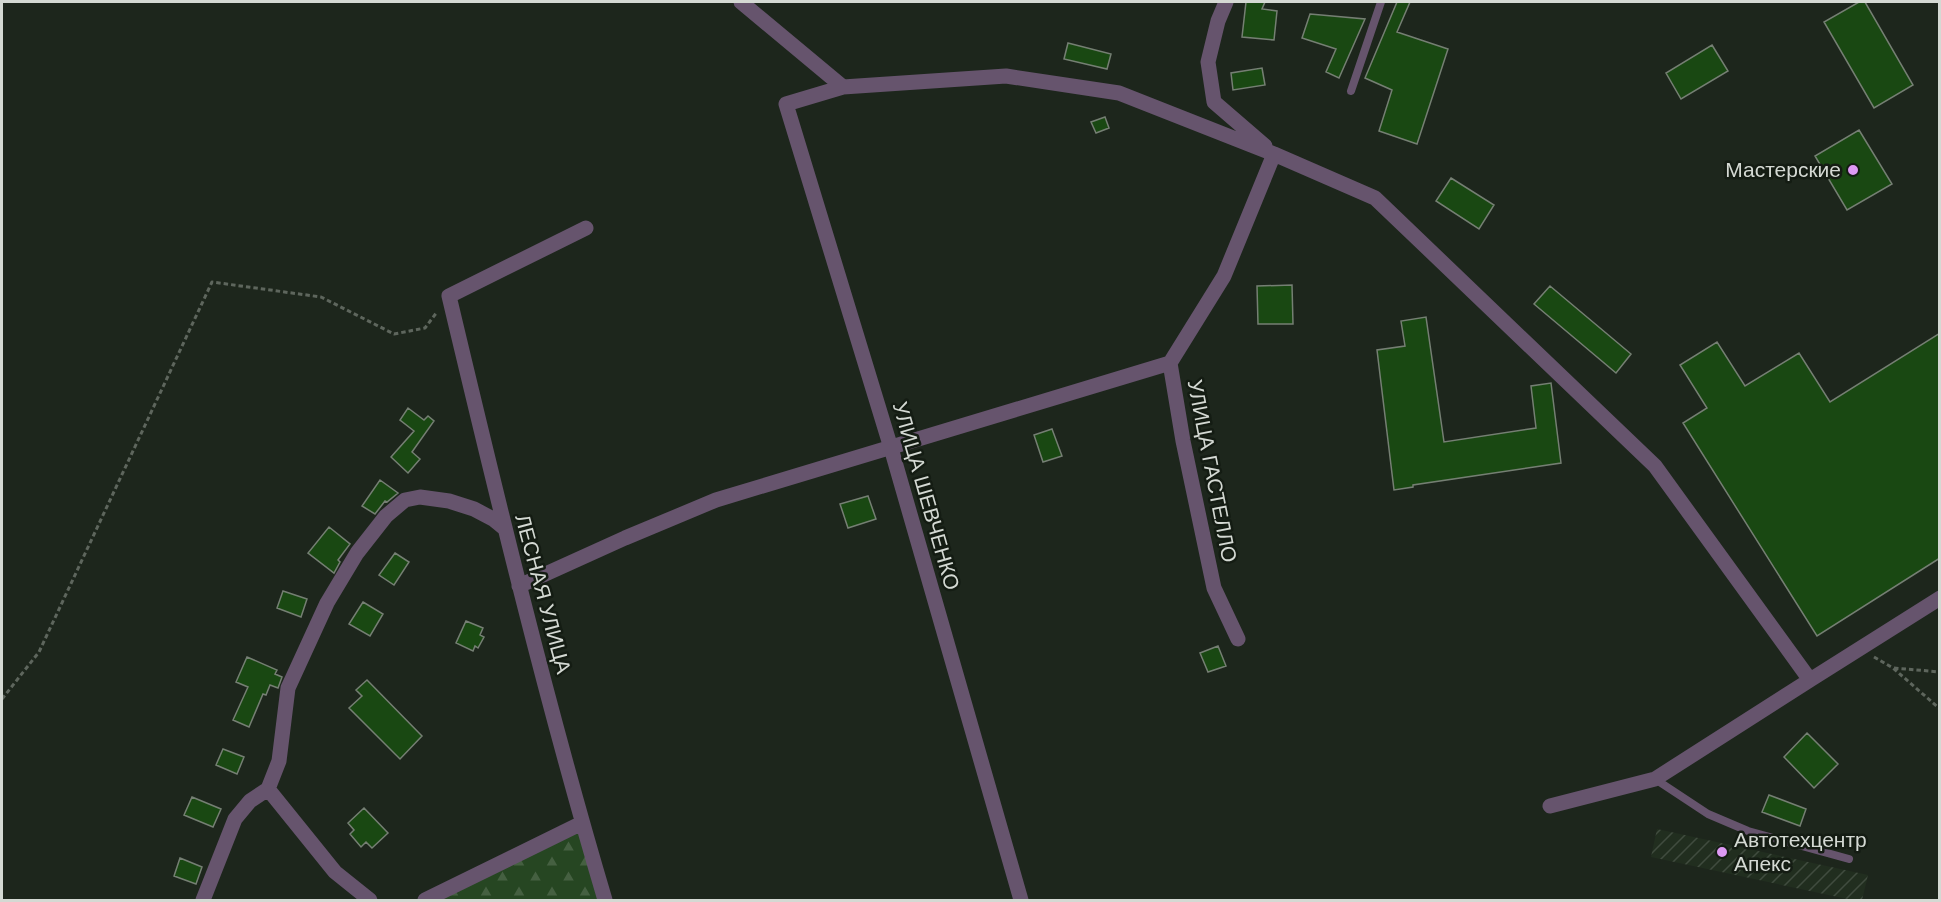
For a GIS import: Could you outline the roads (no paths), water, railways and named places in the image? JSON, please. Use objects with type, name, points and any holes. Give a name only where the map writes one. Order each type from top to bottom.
[{"type":"street","points":[[741,2],[843,87],[1006,76],[1119,93],[1274,154],[1375,198],[1654,466],[1810,680]]},
{"type":"street","points":[[1226,2],[1218,21],[1208,62],[1214,102],[1274,154]]},
{"type":"street","name":"УЛИЦА ШЕВЧЕНКО","points":[[843,87],[786,104],[891,448],[1021,900]]},
{"type":"street","name":"УЛИЦА ГАСТЕЛЛО","points":[[1238,639],[1214,588],[1183,441],[1170,363],[1224,276],[1274,154]]},
{"type":"street","name":"ЛЕСНАЯ УЛИЦА","points":[[586,228],[449,296],[504,528],[605,900]]},
{"type":"street","points":[[519,586],[716,500],[1170,363]]},
{"type":"street","points":[[202,900],[235,819],[250,801],[268,789],[279,761],[288,688],[327,603],[357,553],[386,516],[405,500],[420,497],[449,501],[474,509],[504,528]]},
{"type":"street","points":[[1550,806],[1655,779],[1940,598]]},
{"type":"street","points":[[268,789],[335,872],[370,900]]},
{"type":"street","points":[[425,900],[582,822]]},
{"type":"lane","points":[[1351,91],[1381,2]]},
{"type":"lane","points":[[1655,779],[1708,814],[1748,831],[1849,859]]},
{"type":"place","name":"Мастерские","points":[[1853,170]]},
{"type":"place","name":"Автотехцентр Апекс","points":[[1722,852]]}]
